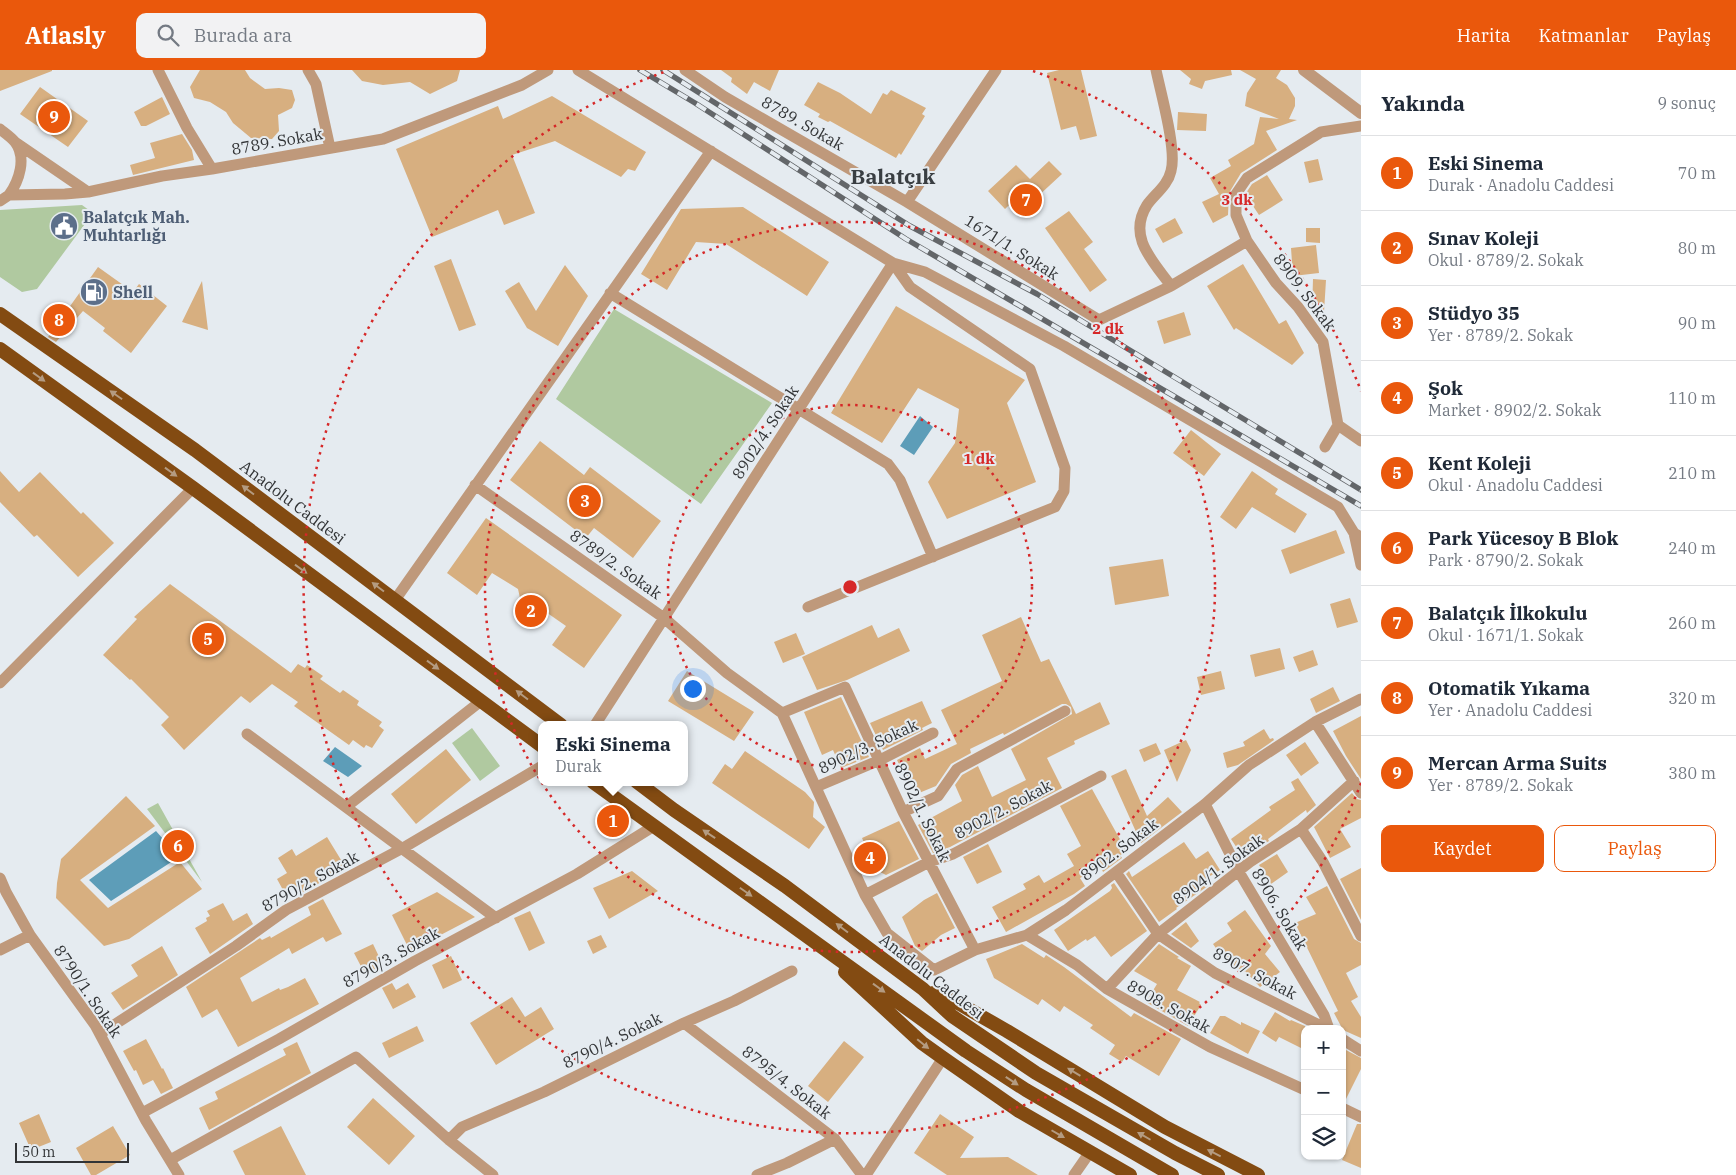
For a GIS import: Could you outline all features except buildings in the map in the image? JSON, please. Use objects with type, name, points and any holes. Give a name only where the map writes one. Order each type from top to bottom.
[{"type":"highway","name":"Anadolu Caddesi","points":[[0,314],[195,450],[556,721]]},
{"type":"highway","points":[[0,348],[538,743]]},
{"type":"highway","points":[[599,786],[966,1052],[1026,1090],[1172,1175]]},
{"type":"highway","name":"Anadolu Caddesi","points":[[642,786],[785,886],[923,988],[952,1016],[1036,1073],[1175,1154],[1218,1175]]},
{"type":"highway","points":[[797,928],[922,1043],[1019,1111],[1130,1175]]},
{"type":"highway","points":[[923,988],[958,1003],[1008,1031],[1165,1127],[1258,1175]]},
{"type":"street","points":[[158,70],[187,128],[212,169]]},
{"type":"street","points":[[308,70],[316,84],[330,148]]},
{"type":"street","name":"8789. Sokak","points":[[5,198],[88,192],[162,176],[384,139],[522,85],[548,70]]},
{"type":"street","points":[[578,70],[893,263],[925,272],[1072,351],[1338,507],[1358,535],[1361,565]]},
{"type":"street","name":"8789. Sokak","points":[[685,70],[725,97],[907,202]]},
{"type":"street","points":[[907,202],[996,70]]},
{"type":"street","points":[[1156,70],[1172,145],[1172,171],[1167,182],[1146,206],[1139,227],[1142,245],[1170,286],[1247,241]]},
{"type":"street","points":[[1304,70],[1361,113]]},
{"type":"street","name":"8909. Sokak","points":[[1338,426],[1323,342],[1298,307],[1276,283],[1247,241],[1236,215],[1236,194],[1247,178],[1321,132],[1361,126]]},
{"type":"street","points":[[0,129],[15,142],[88,192]]},
{"type":"street","points":[[5,198],[15,186],[20,166],[19,150],[15,142]]},
{"type":"street","points":[[395,600],[710,151]]},
{"type":"street","name":"1671/1. Sokak","points":[[907,202],[1099,320],[1170,286]]},
{"type":"street","points":[[808,607],[1055,507],[1064,491],[1065,468],[1030,369],[910,286],[893,263]]},
{"type":"street","name":"8902/4. Sokak","points":[[598,721],[893,263]]},
{"type":"street","points":[[610,294],[888,464],[900,480],[933,557]]},
{"type":"street","points":[[1325,447],[1338,426],[1361,440]]},
{"type":"street","name":"8789/2. Sokak","points":[[475,485],[664,618]]},
{"type":"street","points":[[0,683],[193,488]]},
{"type":"street","points":[[664,618],[727,673],[782,713],[865,895]]},
{"type":"street","name":"8902/1. Sokak","points":[[782,713],[845,688],[903,812],[975,950]]},
{"type":"street","name":"8902. Sokak","points":[[865,895],[887,933],[934,970],[975,950],[1027,934],[1066,910],[1205,804],[1250,765],[1315,722],[1361,699]]},
{"type":"street","points":[[346,807],[481,701]]},
{"type":"street","points":[[903,812],[938,796],[957,769],[1065,711]]},
{"type":"street","points":[[1315,722],[1361,793]]},
{"type":"street","name":"8902/3. Sokak","points":[[816,788],[880,760],[933,733]]},
{"type":"street","points":[[247,734],[496,918]]},
{"type":"street","name":"8790/2. Sokak","points":[[100,1034],[236,946],[286,910],[403,848],[538,768]]},
{"type":"street","name":"8902/2. Sokak","points":[[865,895],[930,862],[954,854],[1101,776]]},
{"type":"street","name":"8904/1. Sokak","points":[[1107,989],[1158,934],[1250,862],[1301,829],[1354,781]]},
{"type":"street","name":"8906. Sokak","points":[[1205,804],[1239,872],[1324,1015],[1327,1025]]},
{"type":"street","name":"8790/3. Sokak","points":[[142,1112],[279,1039],[416,961],[577,874],[654,826]]},
{"type":"street","points":[[1301,829],[1323,862],[1361,936]]},
{"type":"street","name":"8907. Sokak","points":[[1116,872],[1158,934],[1215,973],[1320,1025]]},
{"type":"street","name":"8790/1. Sokak","points":[[0,878],[30,935],[100,1034],[179,1175]]},
{"type":"street","name":"8908. Sokak","points":[[1027,934],[1077,965],[1107,989],[1210,1047],[1301,1088]]},
{"type":"street","points":[[0,950],[30,935]]},
{"type":"street","name":"8790/4. Sokak","points":[[449,1140],[462,1127],[544,1092],[684,1023],[734,1001],[792,971]]},
{"type":"street","name":"8795/4. Sokak","points":[[684,1023],[835,1139],[864,1175]]},
{"type":"street","points":[[1346,1041],[1361,1051]]},
{"type":"street","points":[[170,1160],[356,1057],[449,1140],[493,1175]]},
{"type":"street","points":[[864,1175],[943,1058]]},
{"type":"street","points":[[1346,1110],[1361,1117]]},
{"type":"street","points":[[757,1175],[787,1163],[835,1139]]},
{"type":"street","points":[[1074,1175],[1090,1152]]},
{"type":"green space","points":[[82,205],[93,213],[37,289],[22,292],[0,277],[0,210]]},
{"type":"green space","points":[[614,309],[772,403],[701,504],[556,399]]},
{"type":"green space","points":[[472,728],[500,766],[480,781],[452,743]]},
{"type":"green space","points":[[158,803],[202,882],[147,809]]},
{"type":"water","points":[[920,416],[933,427],[914,455],[900,446]]},
{"type":"water","points":[[335,747],[362,766],[348,777],[323,761]]},
{"type":"water","points":[[156,831],[179,857],[111,901],[89,880]]},
{"type":"railway","points":[[640,70],[695,103],[906,239],[1361,506]]},
{"type":"railway","points":[[663,70],[910,226],[1037,294],[1361,490]]},
{"type":"place","name":"Mercan Arma Suits","points":[[54,117]]},
{"type":"place","name":"Balatçık İlkokulu","points":[[1026,200]]},
{"type":"place","name":"Balatçık Mah. Muhtarlığı","points":[[64,226]]},
{"type":"place","name":"Shell","points":[[94,292]]},
{"type":"place","name":"Otomatik Yıkama","points":[[59,320]]},
{"type":"place","name":"Stüdyo 35","points":[[585,501]]},
{"type":"place","name":"Sınav Koleji","points":[[531,611]]},
{"type":"place","name":"Kent Koleji","points":[[208,639]]},
{"type":"place","name":"Eski Sinema","points":[[613,821]]},
{"type":"place","name":"Park Yücesoy B Blok","points":[[178,846]]},
{"type":"place","name":"Şok","points":[[870,858]]},
{"type":"district","name":"Balatçık","points":[[893,177]]}]
